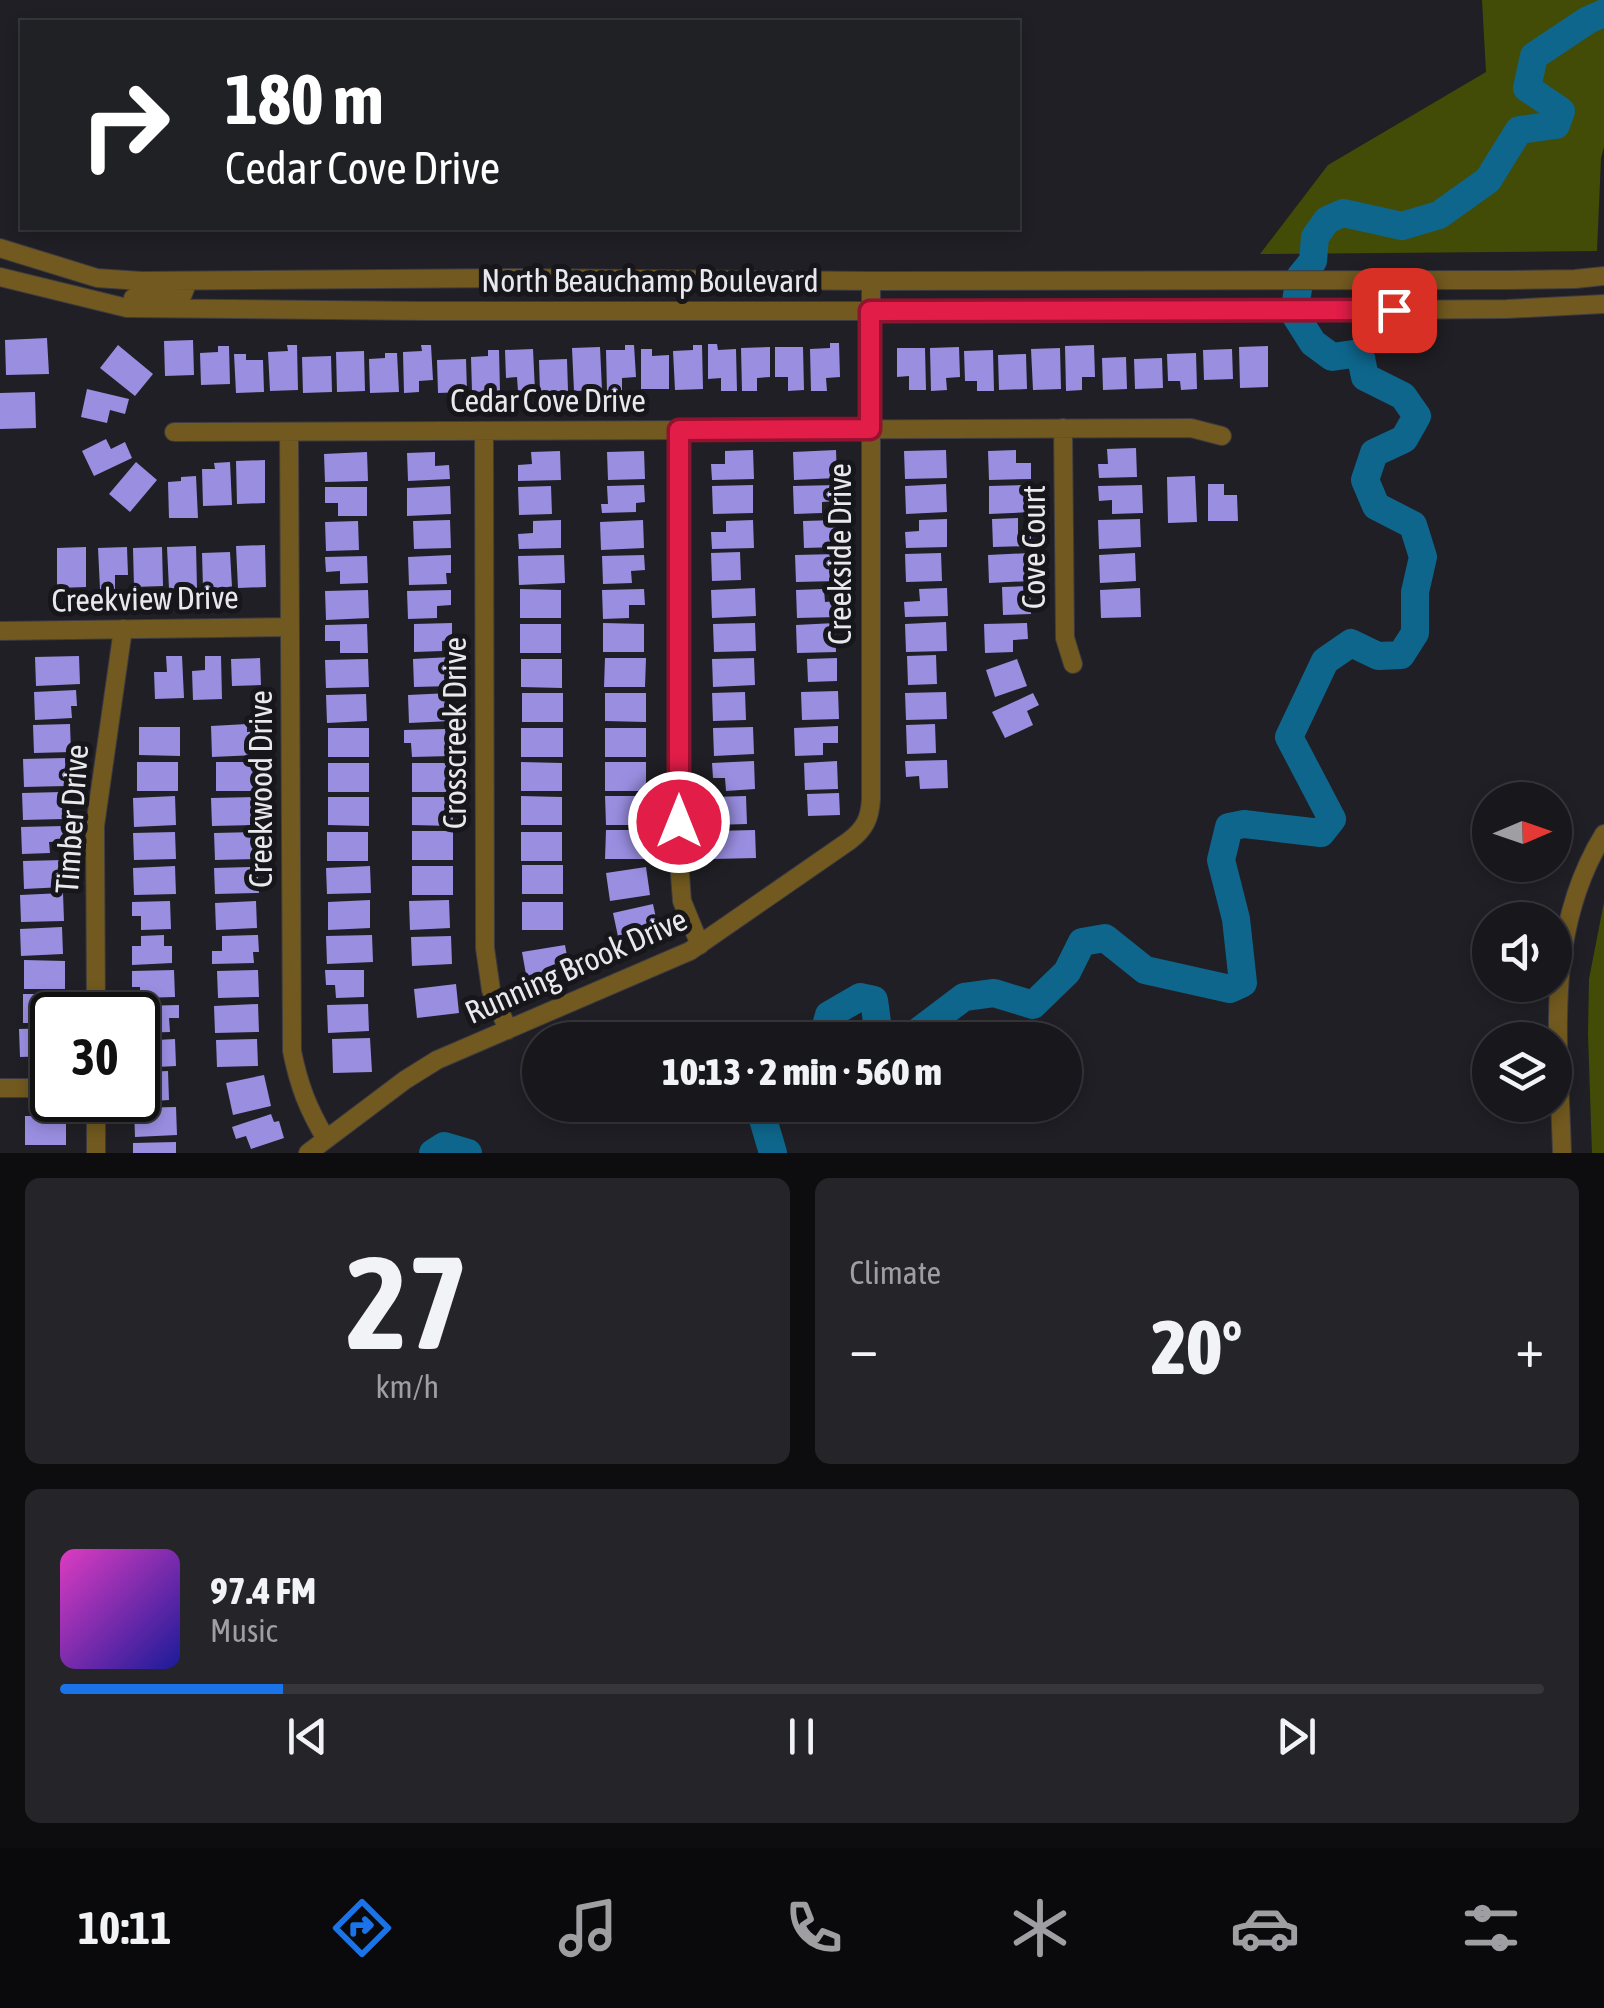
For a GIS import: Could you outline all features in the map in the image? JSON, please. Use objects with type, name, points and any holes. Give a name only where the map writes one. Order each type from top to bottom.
[{"type":"street","name":"North Beauchamp Boulevard","points":[[0,248],[97,278],[188,280],[1507,280],[1604,276]]},
{"type":"street","name":"North Beauchamp Boulevard","points":[[0,277],[128,308],[424,312],[1244,310],[1507,309],[1604,304]]},
{"type":"street","points":[[128,308],[133,298],[182,294],[188,280]]},
{"type":"street","name":"Creekside Drive","points":[[865,826],[870,814],[871,281]]},
{"type":"street","name":"Cove Court","points":[[1063,428],[1065,638],[1073,664]]},
{"type":"street","name":"Cedar Cove Drive","points":[[174,432],[1191,428],[1222,436]]},
{"type":"street","points":[[679,430],[679,861],[682,901],[700,945]]},
{"type":"street","name":"Crosscreek Drive","points":[[484,431],[485,948],[491,990],[508,1030]]},
{"type":"street","name":"Creekwood Drive","points":[[289,432],[292,1051],[298,1083],[326,1140]]},
{"type":"street","name":"Creekview Drive","points":[[0,631],[290,627]]},
{"type":"street","name":"Timber Drive","points":[[96,992],[95,826],[123,628]]},
{"type":"street","name":"Running Brook Drive","points":[[308,1153],[437,1060],[700,945],[865,826]]},
{"type":"street","points":[[1562,1153],[1560,956],[1571,909],[1604,834]]},
{"type":"street","points":[[0,1088],[30,1088]]},
{"type":"street","points":[[96,1122],[96,1153]]},
{"type":"green space","points":[[1482,0],[1604,0],[1604,147],[1597,251],[1260,254],[1328,165],[1486,72]]},
{"type":"green space","points":[[1604,902],[1604,1153],[1592,1153],[1589,979]]},
{"type":"building","points":[[47,338],[49,374],[6,375],[5,340]]},
{"type":"building","points":[[193,340],[194,375],[165,376],[164,341]]},
{"type":"building","points":[[830,343],[839,343],[840,377],[826,378],[827,391],[811,391],[810,349],[830,348]]},
{"type":"building","points":[[708,344],[717,344],[718,350],[736,349],[737,391],[721,391],[721,378],[708,379]]},
{"type":"building","points":[[118,345],[153,374],[135,396],[100,368]]},
{"type":"building","points":[[287,345],[297,345],[298,390],[270,391],[268,352],[288,351]]},
{"type":"building","points":[[421,345],[431,345],[433,380],[419,381],[419,392],[404,393],[403,352],[422,351]]},
{"type":"building","points":[[625,345],[634,345],[636,377],[622,378],[622,391],[607,392],[606,350],[625,350]]},
{"type":"building","points":[[693,345],[702,345],[703,389],[675,390],[673,351],[693,350]]},
{"type":"building","points":[[1094,345],[1095,377],[1082,377],[1082,390],[1066,391],[1065,346]]},
{"type":"building","points":[[218,346],[229,346],[230,384],[201,385],[200,353],[218,352]]},
{"type":"building","points":[[1268,346],[1268,387],[1240,388],[1239,347]]},
{"type":"building","points":[[600,347],[602,390],[574,391],[572,348]]},
{"type":"building","points":[[770,347],[770,377],[757,378],[757,391],[742,391],[741,348]]},
{"type":"building","points":[[775,347],[803,347],[804,390],[788,391],[788,377],[775,377]]},
{"type":"building","points":[[959,347],[960,377],[946,378],[947,390],[931,391],[930,348]]},
{"type":"building","points":[[897,348],[925,348],[926,390],[909,390],[909,376],[897,377]]},
{"type":"building","points":[[1060,348],[1061,389],[1033,390],[1031,349]]},
{"type":"building","points":[[533,349],[535,391],[518,392],[517,377],[506,378],[505,350]]},
{"type":"building","points":[[641,349],[652,349],[652,356],[669,355],[669,389],[641,389]]},
{"type":"building","points":[[1232,349],[1233,379],[1204,380],[1203,350]]},
{"type":"building","points":[[488,350],[499,350],[500,391],[472,392],[471,357],[488,356]]},
{"type":"building","points":[[993,350],[994,391],[977,391],[977,381],[965,381],[964,351]]},
{"type":"building","points":[[364,351],[365,391],[337,392],[336,352]]},
{"type":"building","points":[[385,353],[397,353],[399,392],[370,393],[369,359],[385,358]]},
{"type":"building","points":[[1196,353],[1197,389],[1181,390],[1180,381],[1168,381],[1167,354]]},
{"type":"building","points":[[234,354],[246,354],[246,360],[263,360],[264,392],[236,393]]},
{"type":"building","points":[[1026,354],[1027,389],[999,390],[998,355]]},
{"type":"building","points":[[331,356],[332,392],[303,393],[302,357]]},
{"type":"building","points":[[1126,357],[1127,389],[1103,390],[1102,358]]},
{"type":"building","points":[[1162,358],[1163,388],[1135,389],[1134,359]]},
{"type":"building","points":[[466,359],[467,392],[438,393],[437,360]]},
{"type":"building","points":[[567,359],[568,391],[540,392],[539,360]]},
{"type":"building","points":[[87,389],[129,399],[125,414],[110,410],[107,423],[81,417]]},
{"type":"building","points":[[35,392],[36,428],[0,429],[0,393]]},
{"type":"building","points":[[106,439],[111,449],[125,442],[132,458],[94,476],[82,451]]},
{"type":"building","points":[[1136,448],[1137,477],[1099,478],[1098,464],[1108,464],[1107,449]]},
{"type":"building","points":[[753,450],[754,479],[712,480],[711,464],[725,464],[725,451]]},
{"type":"building","points":[[836,450],[837,478],[794,480],[793,452]]},
{"type":"building","points":[[946,450],[947,478],[905,479],[904,451]]},
{"type":"building","points":[[1016,450],[1016,463],[1031,463],[1031,479],[989,480],[988,451]]},
{"type":"building","points":[[560,451],[561,480],[518,481],[518,465],[532,464],[531,452]]},
{"type":"building","points":[[644,451],[645,479],[608,480],[607,452]]},
{"type":"building","points":[[367,452],[368,481],[325,482],[324,454]]},
{"type":"building","points":[[435,452],[435,466],[449,465],[450,479],[408,481],[407,453]]},
{"type":"building","points":[[265,460],[265,503],[237,504],[236,461]]},
{"type":"building","points":[[136,462],[157,480],[130,512],[109,494]]},
{"type":"building","points":[[230,462],[232,505],[203,506],[202,469],[215,469],[214,463]]},
{"type":"building","points":[[196,476],[198,518],[169,518],[168,482]]},
{"type":"building","points":[[1195,476],[1197,522],[1168,523],[1167,477]]},
{"type":"building","points":[[946,484],[947,512],[906,514],[905,486]]},
{"type":"building","points":[[1208,484],[1224,484],[1224,495],[1237,495],[1238,521],[1208,521]]},
{"type":"building","points":[[644,485],[645,502],[636,503],[636,512],[602,513],[601,504],[608,504],[607,486]]},
{"type":"building","points":[[753,485],[753,513],[713,514],[712,486]]},
{"type":"building","points":[[837,485],[838,501],[822,502],[822,513],[794,514],[793,486]]},
{"type":"building","points":[[1025,485],[1032,512],[989,514],[989,486]]},
{"type":"building","points":[[1142,485],[1143,513],[1112,514],[1112,500],[1099,501],[1098,486]]},
{"type":"building","points":[[450,486],[451,514],[407,516],[407,488]]},
{"type":"building","points":[[551,486],[552,514],[519,515],[518,487]]},
{"type":"building","points":[[325,487],[367,487],[367,516],[338,516],[338,503],[325,503]]},
{"type":"building","points":[[1018,518],[1018,533],[1031,532],[1031,546],[993,547],[992,519]]},
{"type":"building","points":[[947,519],[947,547],[906,548],[905,532],[919,531],[919,520]]},
{"type":"building","points":[[1140,519],[1141,547],[1099,549],[1098,520]]},
{"type":"building","points":[[450,520],[451,548],[414,549],[413,521]]},
{"type":"building","points":[[561,520],[561,548],[519,549],[518,534],[533,533],[533,521]]},
{"type":"building","points":[[643,520],[644,548],[601,550],[600,522]]},
{"type":"building","points":[[753,520],[754,548],[712,549],[711,532],[726,532],[726,521]]},
{"type":"building","points":[[837,520],[838,547],[804,548],[803,521]]},
{"type":"building","points":[[358,521],[359,550],[326,551],[325,522]]},
{"type":"building","points":[[265,545],[266,587],[238,588],[236,546]]},
{"type":"building","points":[[196,546],[197,588],[169,589],[167,547]]},
{"type":"building","points":[[86,547],[86,587],[57,588],[57,548]]},
{"type":"building","points":[[127,547],[128,575],[115,575],[115,589],[100,589],[98,548]]},
{"type":"building","points":[[162,547],[163,586],[134,587],[133,548]]},
{"type":"building","points":[[230,552],[232,587],[203,588],[202,553]]},
{"type":"building","points":[[740,552],[741,580],[712,581],[711,553]]},
{"type":"building","points":[[941,553],[942,581],[906,582],[905,554]]},
{"type":"building","points":[[1029,553],[1030,581],[989,583],[988,555]]},
{"type":"building","points":[[1135,553],[1136,581],[1100,583],[1099,555]]},
{"type":"building","points":[[837,554],[838,581],[796,582],[795,555]]},
{"type":"building","points":[[451,555],[447,584],[409,585],[408,557]]},
{"type":"building","points":[[564,555],[565,583],[519,585],[518,556]]},
{"type":"building","points":[[644,555],[645,570],[631,571],[632,583],[603,584],[602,556]]},
{"type":"building","points":[[367,556],[368,583],[340,584],[340,571],[326,572],[325,557]]},
{"type":"building","points":[[1030,586],[1031,614],[1003,615],[1002,587]]},
{"type":"building","points":[[755,588],[756,616],[712,618],[711,590]]},
{"type":"building","points":[[947,588],[948,616],[905,617],[904,602],[920,601],[919,589]]},
{"type":"building","points":[[1140,588],[1141,617],[1101,618],[1100,590]]},
{"type":"building","points":[[520,589],[561,590],[561,618],[520,618]]},
{"type":"building","points":[[644,589],[645,605],[629,605],[629,618],[603,619],[602,590]]},
{"type":"building","points":[[824,589],[825,602],[837,601],[838,617],[797,618],[796,590]]},
{"type":"building","points":[[368,590],[369,618],[326,620],[325,591]]},
{"type":"building","points":[[451,590],[451,605],[437,606],[437,618],[408,619],[407,591]]},
{"type":"building","points":[[946,622],[947,651],[906,652],[905,624]]},
{"type":"building","points":[[452,623],[452,640],[442,641],[442,651],[414,652],[414,624]]},
{"type":"building","points":[[603,623],[644,624],[644,652],[603,652]]},
{"type":"building","points":[[755,623],[756,651],[714,652],[713,624]]},
{"type":"building","points":[[835,623],[836,652],[797,653],[796,625]]},
{"type":"building","points":[[1027,623],[1028,639],[1013,640],[1013,652],[985,653],[984,624]]},
{"type":"building","points":[[367,624],[368,653],[340,653],[340,641],[325,641],[325,625]]},
{"type":"building","points":[[520,624],[561,624],[561,653],[520,653]]},
{"type":"building","points":[[936,655],[937,684],[908,685],[907,656]]},
{"type":"building","points":[[79,656],[80,684],[36,686],[35,657]]},
{"type":"building","points":[[166,656],[182,656],[184,698],[155,699],[154,672],[167,672]]},
{"type":"building","points":[[205,656],[221,656],[222,699],[193,700],[192,671],[205,670]]},
{"type":"building","points":[[451,657],[452,686],[414,687],[413,659]]},
{"type":"building","points":[[260,658],[261,685],[232,686],[231,659]]},
{"type":"building","points":[[605,658],[646,658],[645,687],[604,687]]},
{"type":"building","points":[[754,658],[755,685],[713,687],[712,659]]},
{"type":"building","points":[[837,658],[837,681],[808,682],[807,659]]},
{"type":"building","points":[[368,659],[369,687],[326,688],[325,660]]},
{"type":"building","points":[[521,659],[562,659],[562,688],[521,687]]},
{"type":"building","points":[[1017,659],[1027,686],[995,697],[986,670]]},
{"type":"building","points":[[76,690],[77,706],[71,706],[72,718],[35,720],[34,692]]},
{"type":"building","points":[[838,691],[839,719],[802,720],[801,692]]},
{"type":"building","points":[[745,692],[746,720],[713,721],[712,693]]},
{"type":"building","points":[[946,692],[947,719],[906,720],[905,693]]},
{"type":"building","points":[[450,693],[451,721],[409,723],[408,695]]},
{"type":"building","points":[[522,693],[563,693],[563,722],[522,722]]},
{"type":"building","points":[[605,693],[646,693],[646,722],[605,721]]},
{"type":"building","points":[[1033,693],[1039,705],[1027,711],[1033,725],[1005,738],[992,712]]},
{"type":"building","points":[[366,694],[367,721],[327,723],[326,695]]},
{"type":"building","points":[[70,724],[71,752],[34,753],[33,725]]},
{"type":"building","points":[[247,724],[247,732],[258,731],[258,755],[212,757],[211,726]]},
{"type":"building","points":[[935,724],[936,753],[907,754],[906,725]]},
{"type":"building","points":[[838,726],[838,743],[823,743],[823,755],[795,756],[794,728]]},
{"type":"building","points":[[139,727],[180,727],[180,756],[139,755]]},
{"type":"building","points":[[753,727],[754,754],[714,756],[713,728]]},
{"type":"building","points":[[328,728],[369,728],[369,757],[328,757]]},
{"type":"building","points":[[521,728],[563,728],[563,757],[521,757]]},
{"type":"building","points":[[605,728],[646,728],[646,757],[605,757]]},
{"type":"building","points":[[445,729],[446,740],[451,740],[452,756],[412,757],[411,743],[404,743],[404,730]]},
{"type":"building","points":[[65,758],[66,786],[24,787],[23,759]]},
{"type":"building","points":[[947,760],[948,788],[920,789],[919,776],[906,777],[905,761]]},
{"type":"building","points":[[754,761],[755,789],[726,791],[725,778],[713,778],[712,763]]},
{"type":"building","points":[[837,761],[838,789],[805,790],[804,763]]},
{"type":"building","points":[[137,762],[178,762],[178,791],[137,791]]},
{"type":"building","points":[[216,762],[257,762],[257,791],[216,791]]},
{"type":"building","points":[[521,762],[562,763],[562,791],[521,791]]},
{"type":"building","points":[[605,762],[646,762],[646,791],[605,791]]},
{"type":"building","points":[[328,763],[369,763],[369,792],[328,792]]},
{"type":"building","points":[[412,763],[453,763],[453,792],[412,792]]},
{"type":"building","points":[[62,792],[63,819],[23,820],[22,793]]},
{"type":"building","points":[[839,793],[840,815],[808,816],[807,794]]},
{"type":"building","points":[[175,796],[176,825],[134,827],[133,798]]},
{"type":"building","points":[[521,796],[562,797],[562,825],[521,825]]},
{"type":"building","points":[[605,796],[647,796],[647,825],[606,825]]},
{"type":"building","points":[[746,796],[747,824],[714,825],[713,797]]},
{"type":"building","points":[[256,797],[257,825],[212,826],[211,798]]},
{"type":"building","points":[[328,797],[369,797],[369,826],[328,825]]},
{"type":"building","points":[[412,797],[453,797],[453,826],[412,825]]},
{"type":"building","points":[[64,826],[64,841],[49,842],[50,853],[22,854],[21,827]]},
{"type":"building","points":[[606,830],[647,830],[647,859],[605,859]]},
{"type":"building","points":[[755,830],[756,858],[713,859],[712,831]]},
{"type":"building","points":[[412,831],[453,831],[453,860],[412,860]]},
{"type":"building","points":[[175,832],[176,859],[134,860],[133,833]]},
{"type":"building","points":[[256,832],[257,859],[215,860],[214,833]]},
{"type":"building","points":[[327,832],[368,832],[368,861],[327,861]]},
{"type":"building","points":[[521,832],[562,832],[562,861],[521,861]]},
{"type":"building","points":[[63,860],[64,887],[24,889],[23,861]]},
{"type":"building","points":[[522,865],[563,865],[563,894],[522,894]]},
{"type":"building","points":[[175,866],[176,894],[134,895],[133,868]]},
{"type":"building","points":[[370,866],[371,893],[327,894],[326,868]]},
{"type":"building","points":[[412,866],[453,866],[453,895],[412,895]]},
{"type":"building","points":[[250,867],[250,877],[258,877],[259,893],[215,894],[214,868]]},
{"type":"building","points":[[646,867],[650,895],[610,901],[606,873]]},
{"type":"building","points":[[63,893],[64,921],[21,922],[20,895]]},
{"type":"building","points":[[370,900],[370,928],[328,930],[328,902]]},
{"type":"building","points":[[449,900],[450,928],[410,930],[409,901]]},
{"type":"building","points":[[170,901],[171,929],[141,930],[141,916],[132,916],[132,902]]},
{"type":"building","points":[[256,901],[257,928],[216,930],[215,903]]},
{"type":"building","points":[[522,902],[563,902],[563,930],[522,930]]},
{"type":"building","points":[[653,904],[659,932],[619,941],[613,913]]},
{"type":"building","points":[[62,927],[63,954],[21,956],[20,929]]},
{"type":"building","points":[[164,935],[164,946],[172,946],[172,963],[132,965],[132,946],[141,946],[141,936]]},
{"type":"building","points":[[258,935],[259,952],[253,952],[254,963],[212,964],[212,951],[222,951],[222,936]]},
{"type":"building","points":[[372,935],[373,962],[327,964],[326,936]]},
{"type":"building","points":[[451,936],[452,964],[412,966],[411,937]]},
{"type":"building","points":[[565,945],[567,956],[558,958],[561,974],[527,980],[522,952]]},
{"type":"building","points":[[24,960],[65,961],[65,989],[24,989]]},
{"type":"building","points":[[174,970],[175,997],[140,992],[140,987],[132,987],[132,971]]},
{"type":"building","points":[[258,970],[259,997],[218,998],[217,971]]},
{"type":"building","points":[[325,970],[364,970],[364,997],[336,998],[335,985],[326,985]]},
{"type":"building","points":[[456,984],[459,1013],[417,1018],[414,989]]},
{"type":"building","points":[[23,994],[30,994],[30,1023],[23,1023]]},
{"type":"building","points":[[258,1004],[259,1032],[215,1033],[214,1006]]},
{"type":"building","points":[[368,1004],[369,1031],[328,1033],[327,1005]]},
{"type":"building","points":[[160,1005],[179,1005],[179,1018],[169,1018],[170,1032],[160,1032]]},
{"type":"building","points":[[19,1029],[30,1029],[30,1057],[20,1057]]},
{"type":"building","points":[[370,1038],[372,1072],[333,1073],[332,1039]]},
{"type":"building","points":[[175,1039],[176,1066],[160,1067],[160,1040]]},
{"type":"building","points":[[257,1039],[258,1066],[217,1067],[216,1040]]},
{"type":"building","points":[[160,1071],[168,1071],[169,1100],[160,1101]]},
{"type":"building","points":[[264,1075],[271,1106],[233,1115],[226,1083]]},
{"type":"building","points":[[160,1107],[176,1107],[177,1135],[135,1137],[134,1122],[160,1122]]},
{"type":"building","points":[[271,1114],[274,1122],[279,1121],[284,1138],[251,1149],[246,1136],[236,1139],[232,1127]]},
{"type":"building","points":[[25,1116],[30,1116],[30,1122],[66,1122],[66,1145],[25,1145]]},
{"type":"building","points":[[176,1142],[176,1153],[133,1153],[133,1143]]},
{"type":"waterway","points":[[931,1022],[964,997],[994,993],[1033,1005],[1067,972],[1082,942],[1105,938],[1145,970],[1230,989],[1243,983],[1236,919],[1221,860],[1229,827],[1244,824],[1321,833],[1332,819],[1289,737],[1325,661],[1351,643],[1378,656],[1401,655],[1415,633],[1415,592],[1423,557],[1413,525],[1376,506],[1365,480],[1374,453],[1404,439],[1417,416],[1403,396],[1365,377],[1360,353],[1332,357],[1313,343],[1294,313],[1300,277],[1313,261],[1315,237],[1327,220],[1343,213],[1402,226],[1439,215],[1488,180],[1519,130],[1556,125],[1561,111],[1527,88],[1534,56],[1604,13]]},
{"type":"waterway","points":[[827,1022],[829,1015],[860,997],[874,1000],[877,1022]]},
{"type":"waterway","points":[[764,1122],[773,1153]]},
{"type":"waterway","points":[[433,1153],[444,1146],[468,1153]]},
{"type":"route","points":[[679,822],[679,430],[870,429],[870,311],[1394,310]]}]
